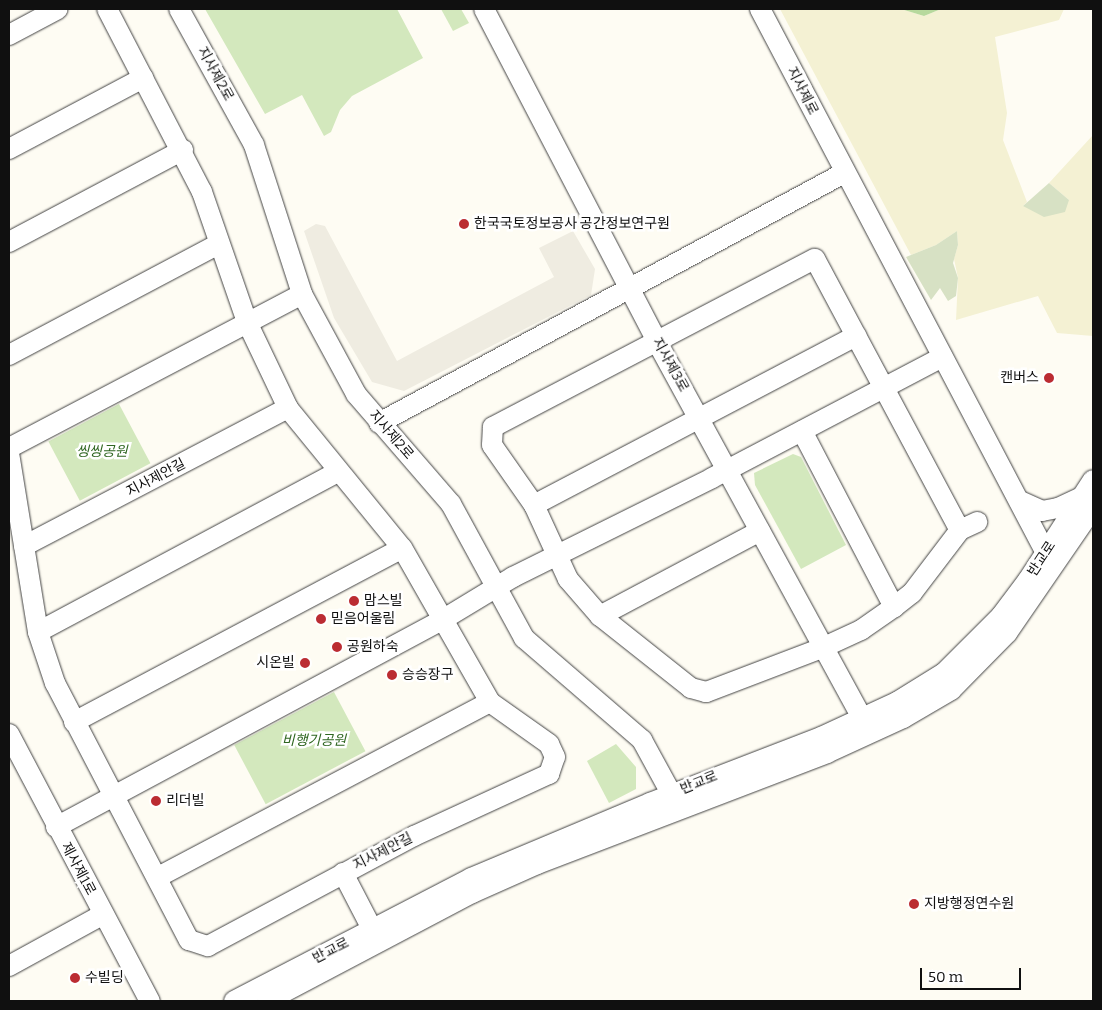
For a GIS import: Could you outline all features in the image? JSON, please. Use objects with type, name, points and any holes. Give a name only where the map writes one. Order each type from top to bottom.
[{"type":"street","points":[[9,35],[58,9]]},
{"type":"street","name":"지사제안길","points":[[9,453],[38,632],[55,683],[112,795],[158,877],[189,940],[208,946],[414,836],[549,774],[555,757],[549,744],[490,702],[402,548],[364,498],[339,471],[288,408],[247,322],[206,201],[183,150],[107,9]]},
{"type":"street","name":"지사제2로","points":[[179,9],[256,150],[302,294],[356,394],[450,504],[524,638],[642,740],[676,802]]},
{"type":"street","name":"지사제3로","points":[[484,9],[628,288],[728,470],[822,648],[862,718]]},
{"type":"street","name":"지사제로","points":[[760,9],[844,173],[1022,502],[1046,552]]},
{"type":"street","points":[[9,149],[143,78]]},
{"type":"street","points":[[9,242],[183,150]]},
{"type":"street","points":[[379,423],[844,173]]},
{"type":"street","points":[[9,355],[220,244]]},
{"type":"street","points":[[815,259],[856,336],[883,388],[968,526],[912,593],[861,630],[822,648],[706,692],[691,688],[600,616],[568,579],[534,506],[492,445],[493,427],[815,259]]},
{"type":"street","points":[[9,448],[302,294]]},
{"type":"street","points":[[534,506],[701,420],[856,336]]},
{"type":"street","points":[[56,827],[112,795],[442,620],[497,589],[513,577],[558,557],[728,470],[942,357]]},
{"type":"street","name":"지사제안길","points":[[24,546],[288,408]]},
{"type":"street","points":[[802,431],[894,607]]},
{"type":"street","points":[[38,632],[339,471]]},
{"type":"street","name":"반교로","points":[[234,1001],[372,929],[523,854],[869,735],[951,690],[1007,632],[1031,599],[1088,502],[1093,480]]},
{"type":"street","points":[[1022,502],[1042,511],[1088,502]]},
{"type":"street","name":"반교로","points":[[267,1001],[472,893],[862,718],[944,673],[1000,616],[1046,552],[1088,502]]},
{"type":"street","points":[[600,616],[760,530]]},
{"type":"street","points":[[74,722],[402,548]]},
{"type":"street","points":[[158,877],[490,702]]},
{"type":"street","name":"제사제1로","points":[[9,734],[102,915],[150,1001]]},
{"type":"street","points":[[343,873],[372,929]]},
{"type":"street","points":[[9,966],[102,915]]},
{"type":"shaded area","points":[[780,9],[901,9],[924,16],[941,9],[1064,9],[1059,20],[995,37],[1007,113],[1003,140],[1027,202],[1023,206],[1069,200],[1049,183],[1093,135],[1093,336],[1057,333],[1038,296],[956,320],[958,278],[954,259],[958,245],[957,231],[936,245],[911,255]]},
{"type":"shaded area","points":[[316,224],[325,226],[397,361],[554,277],[539,248],[573,231],[595,269],[591,295],[404,391],[372,382],[334,318],[304,231]]},
{"type":"green space","points":[[205,9],[397,9],[423,58],[352,96],[340,110],[331,132],[324,136],[302,95],[265,114]]},
{"type":"green space","points":[[441,9],[461,9],[469,23],[453,31]]},
{"type":"green space","points":[[901,9],[941,9],[924,16]]},
{"type":"green space","points":[[1049,183],[1069,200],[1065,212],[1044,217],[1023,206]]},
{"type":"green space","points":[[957,231],[958,245],[953,263],[958,278],[956,296],[948,301],[940,288],[931,300],[906,257],[936,245]]},
{"type":"green space","name":"씽씽공원","points":[[119,404],[150,463],[80,501],[48,442]]},
{"type":"green space","points":[[793,454],[801,457],[846,545],[801,569],[755,485],[754,473]]},
{"type":"green space","name":"비행기공원","points":[[334,692],[365,751],[266,804],[234,745]]},
{"type":"green space","points":[[616,744],[636,767],[636,789],[609,803],[587,761]]},
{"type":"place","name":"한국국토정보공사 공간정보연구원","points":[[464,224]]},
{"type":"place","name":"캔버스","points":[[1049,378]]},
{"type":"place","name":"맘스빌","points":[[354,601]]},
{"type":"place","name":"믿음어울림","points":[[321,619]]},
{"type":"place","name":"공원하숙","points":[[337,647]]},
{"type":"place","name":"시온빌","points":[[305,663]]},
{"type":"place","name":"승승장구","points":[[392,675]]},
{"type":"place","name":"리더빌","points":[[156,801]]},
{"type":"place","name":"지방행정연수원","points":[[914,904]]},
{"type":"place","name":"수빌딩","points":[[75,978]]}]
